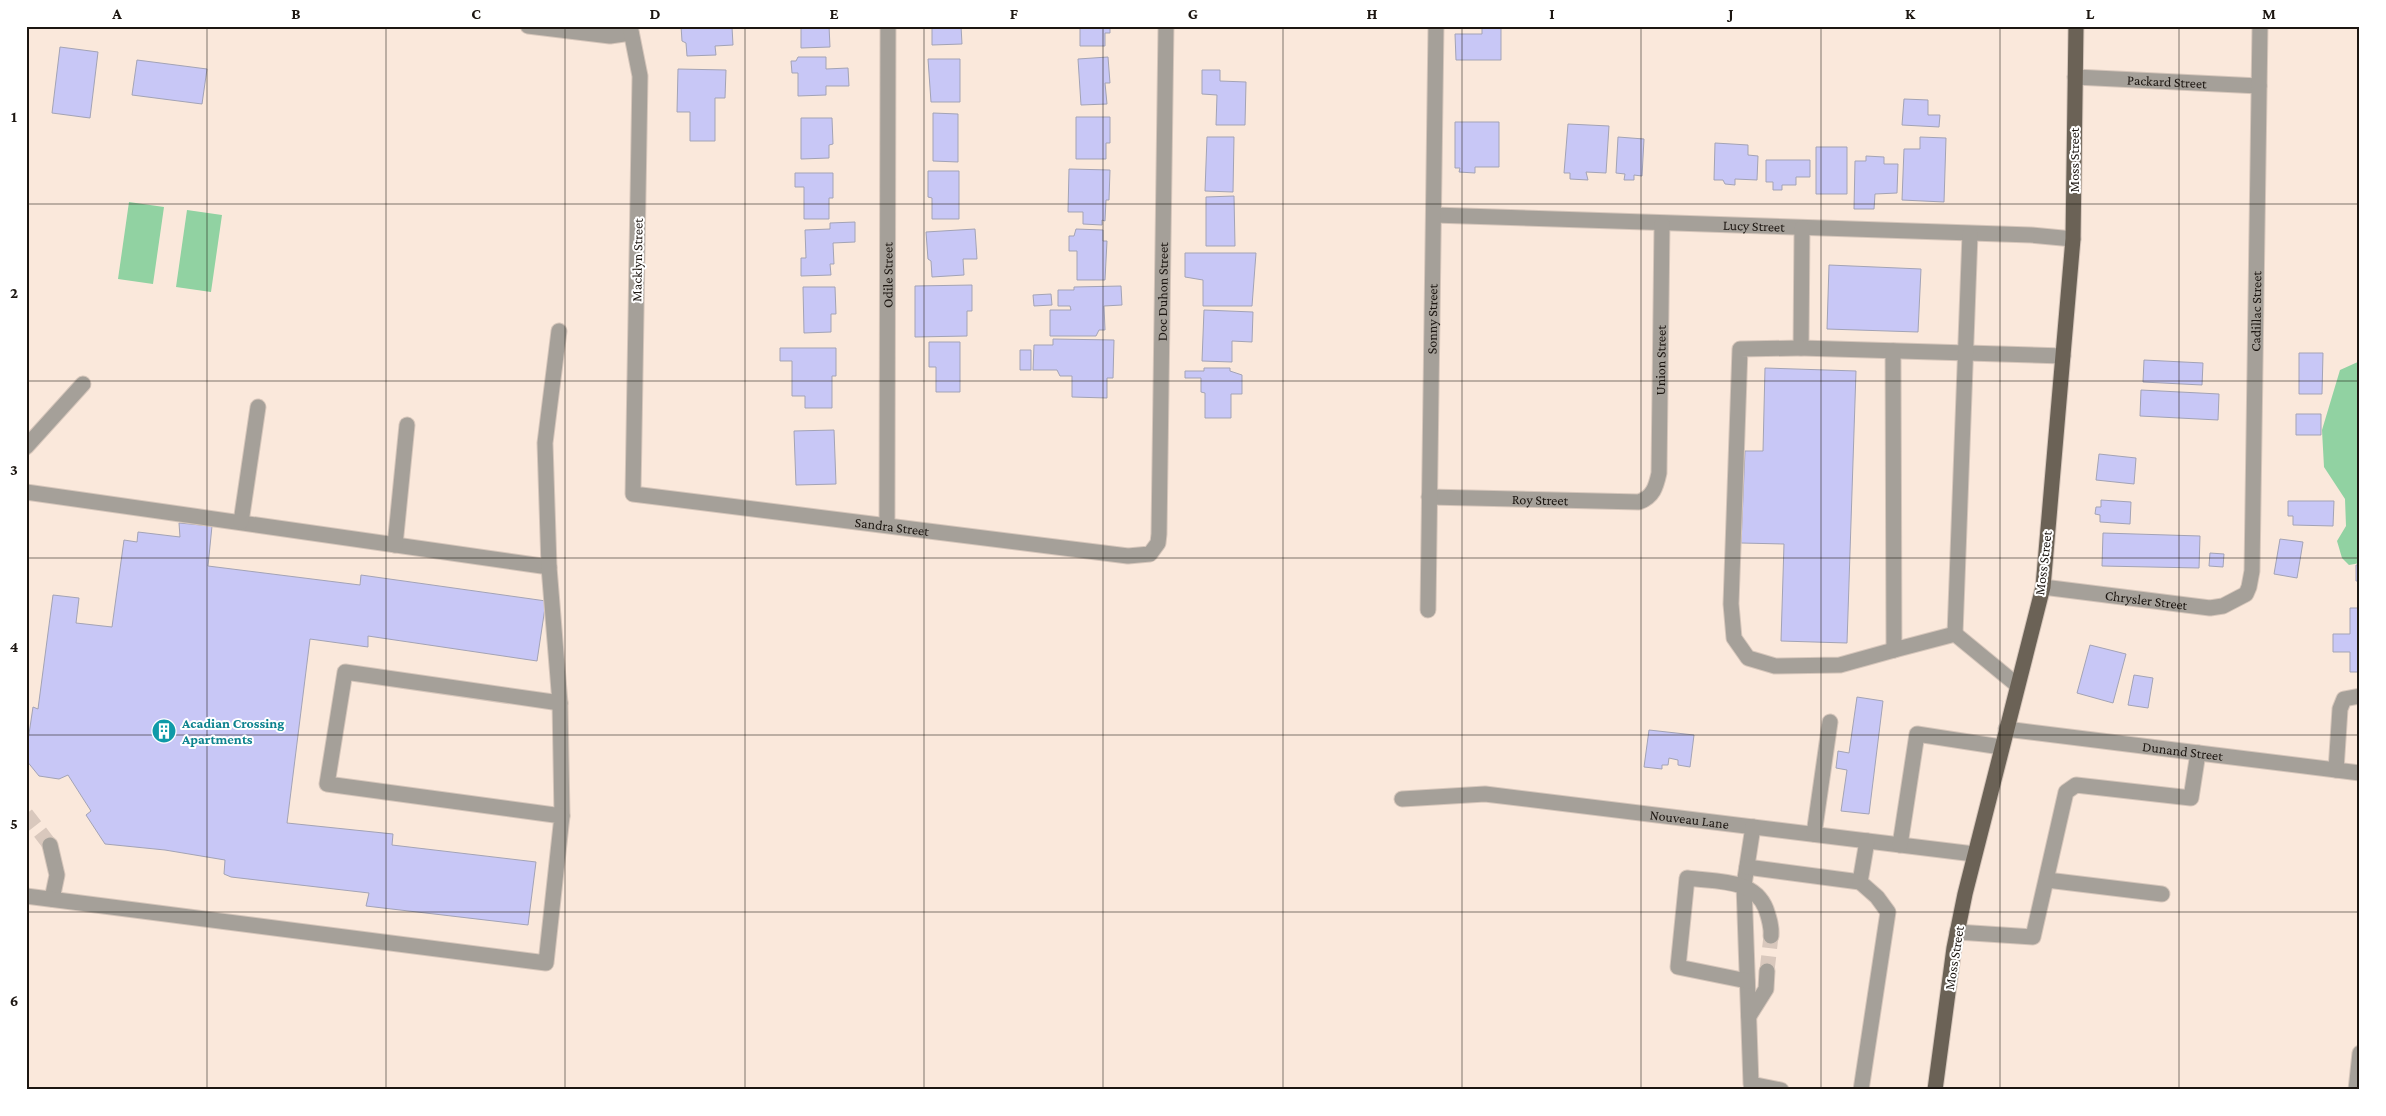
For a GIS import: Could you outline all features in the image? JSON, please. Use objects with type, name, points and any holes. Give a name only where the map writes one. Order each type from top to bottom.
[{"type":"main road","name":"Moss Street","points":[[1935,1090],[1957,932],[1974,854],[2042,587],[2073,239],[2076,26]]},
{"type":"street","points":[[528,26],[610,36],[631,29]]},
{"type":"street","name":"Odile Street","points":[[887,525],[888,26]]},
{"type":"street","name":"Doc Duhon Street","points":[[1150,554],[1158,543],[1159,534],[1166,26]]},
{"type":"street","name":"Sonny Street","points":[[1428,610],[1436,26]]},
{"type":"street","name":"Cadillac Street","points":[[2246,594],[2250,587],[2252,571],[2260,26]]},
{"type":"street","name":"Macklyn Street","points":[[631,29],[640,76],[633,494]]},
{"type":"street","name":"Packard Street","points":[[2075,77],[2259,86]]},
{"type":"street","name":"Lucy Street","points":[[1434,215],[2073,239]]},
{"type":"street","name":"Union Street","points":[[1650,496],[1655,489],[1659,473],[1662,224]]},
{"type":"street","points":[[1801,348],[1802,228]]},
{"type":"street","points":[[1955,634],[1970,234]]},
{"type":"street","points":[[26,896],[546,962],[562,816],[560,703],[549,567],[545,443],[559,331]]},
{"type":"street","points":[[1955,634],[1840,665],[1775,666],[1748,658],[1734,638],[1731,604],[1740,349],[1801,348],[2063,356]]},
{"type":"street","points":[[1893,351],[1894,650]]},
{"type":"street","points":[[26,448],[83,384]]},
{"type":"street","points":[[241,522],[258,407]]},
{"type":"street","points":[[395,545],[407,426]]},
{"type":"street","points":[[26,492],[549,567]]},
{"type":"street","name":"Sandra Street","points":[[633,494],[1128,556],[1150,554]]},
{"type":"street","name":"Roy Street","points":[[1429,497],[1639,502],[1650,496]]},
{"type":"street","name":"Chrysler Street","points":[[2042,587],[2197,608],[2223,606],[2246,594]]},
{"type":"street","points":[[1955,634],[2017,686]]},
{"type":"street","points":[[560,703],[345,672],[327,784],[562,816]]},
{"type":"street","points":[[2336,770],[2340,709],[2344,699],[2360,696]]},
{"type":"street","points":[[1814,834],[1830,722]]},
{"type":"street","name":"Dunand Street","points":[[2006,729],[2360,773]]},
{"type":"street","points":[[1900,845],[1917,734],[2001,747]]},
{"type":"street","points":[[1957,932],[2033,937],[2066,792],[2076,785],[2191,798],[2198,753]]},
{"type":"street","name":"Nouveau Lane","points":[[1402,799],[1485,794],[1974,854]]},
{"type":"street","points":[[1753,827],[1744,885],[1751,1084],[1781,1090]]},
{"type":"street","points":[[1860,882],[1867,841]]},
{"type":"street","points":[[50,845],[58,875],[52,899]]},
{"type":"street","points":[[1747,867],[1860,882],[1877,896],[1888,912],[1861,1090]]},
{"type":"street","points":[[1747,981],[1678,968],[1687,878],[1744,885],[1762,898],[1769,916],[1771,936]]},
{"type":"street","points":[[2047,880],[2162,894]]},
{"type":"street","points":[[1748,1016],[1766,989],[1767,971]]},
{"type":"street","points":[[2356,1090],[2360,1053]]},
{"type":"green space","points":[[129,202],[164,207],[153,284],[118,279]]},
{"type":"green space","points":[[187,210],[222,215],[211,292],[176,287]]},
{"type":"green space","points":[[2360,361],[2360,563],[2349,565],[2342,558],[2337,541],[2346,526],[2345,499],[2324,467],[2322,430],[2340,370]]},
{"type":"building","points":[[681,26],[732,27],[733,45],[715,46],[716,55],[687,56],[686,43],[682,41]]},
{"type":"building","points":[[801,26],[829,26],[830,47],[801,48]]},
{"type":"building","points":[[932,26],[961,26],[962,44],[932,45]]},
{"type":"building","points":[[1080,26],[1110,26],[1110,33],[1105,33],[1105,46],[1080,46]]},
{"type":"building","points":[[1482,26],[1501,26],[1501,60],[1456,60],[1455,34],[1482,34]]},
{"type":"building","points":[[60,47],[98,52],[90,118],[52,113]]},
{"type":"building","points":[[798,57],[826,57],[826,69],[848,68],[849,86],[826,86],[826,95],[798,96],[798,73],[792,73],[791,61],[796,61]]},
{"type":"building","points":[[1108,57],[1110,83],[1105,83],[1107,104],[1081,105],[1078,59]]},
{"type":"building","points":[[928,59],[960,59],[960,102],[931,102]]},
{"type":"building","points":[[137,60],[207,69],[202,104],[132,95]]},
{"type":"building","points":[[678,69],[726,70],[725,98],[715,98],[715,141],[690,141],[690,112],[677,112]]},
{"type":"building","points":[[1202,70],[1220,70],[1220,81],[1246,82],[1245,125],[1216,125],[1217,95],[1202,94]]},
{"type":"building","points":[[1904,99],[1928,100],[1928,115],[1940,115],[1939,127],[1902,125]]},
{"type":"building","points":[[933,113],[958,114],[958,162],[933,161]]},
{"type":"building","points":[[1076,117],[1110,117],[1110,143],[1106,143],[1106,159],[1076,159]]},
{"type":"building","points":[[801,118],[832,118],[833,144],[829,145],[829,158],[801,159]]},
{"type":"building","points":[[1455,122],[1499,122],[1499,167],[1475,167],[1475,173],[1459,172],[1460,168],[1455,168]]},
{"type":"building","points":[[1568,124],[1609,126],[1606,173],[1586,172],[1588,180],[1570,179],[1570,173],[1564,173]]},
{"type":"building","points":[[1207,137],[1234,137],[1233,192],[1205,191]]},
{"type":"building","points":[[1618,137],[1644,139],[1642,176],[1634,175],[1634,180],[1624,180],[1625,174],[1616,173]]},
{"type":"building","points":[[1920,137],[1946,138],[1944,202],[1902,200],[1904,149],[1920,149]]},
{"type":"building","points":[[1715,143],[1748,145],[1748,155],[1758,156],[1757,180],[1735,179],[1735,185],[1725,184],[1723,180],[1714,180]]},
{"type":"building","points":[[1816,147],[1847,147],[1847,194],[1816,194]]},
{"type":"building","points":[[1866,156],[1884,157],[1884,164],[1898,164],[1897,193],[1875,194],[1874,209],[1854,209],[1855,161],[1866,161]]},
{"type":"building","points":[[1766,160],[1810,160],[1810,177],[1796,177],[1796,185],[1782,185],[1782,190],[1773,190],[1773,182],[1766,182]]},
{"type":"building","points":[[1069,169],[1110,170],[1109,200],[1106,200],[1105,221],[1102,220],[1102,225],[1083,224],[1083,212],[1068,212]]},
{"type":"building","points":[[928,171],[959,171],[959,219],[932,219],[932,198],[928,197]]},
{"type":"building","points":[[795,173],[833,173],[833,198],[829,198],[829,219],[804,219],[804,187],[795,187]]},
{"type":"building","points":[[1234,196],[1235,246],[1206,246],[1206,197]]},
{"type":"building","points":[[855,222],[855,242],[833,243],[834,264],[830,264],[831,275],[801,276],[801,258],[806,258],[805,230],[830,229],[830,223]]},
{"type":"building","points":[[975,229],[977,259],[963,259],[964,275],[932,277],[931,261],[928,259],[926,232]]},
{"type":"building","points":[[1076,229],[1103,230],[1103,241],[1107,241],[1105,280],[1077,280],[1077,251],[1069,251],[1069,236],[1074,236]]},
{"type":"building","points":[[1185,253],[1256,253],[1252,306],[1203,306],[1203,280],[1185,277]]},
{"type":"building","points":[[1829,265],[1921,269],[1918,332],[1827,329]]},
{"type":"building","points":[[972,285],[972,311],[967,311],[967,336],[915,337],[915,286]]},
{"type":"building","points":[[1121,286],[1122,305],[1104,306],[1105,330],[1099,330],[1096,336],[1050,336],[1050,310],[1071,310],[1070,306],[1058,306],[1058,290],[1074,290],[1074,287]]},
{"type":"building","points":[[803,287],[835,287],[836,314],[831,314],[831,332],[804,333]]},
{"type":"building","points":[[1051,294],[1052,305],[1034,306],[1033,295]]},
{"type":"building","points":[[1204,310],[1253,312],[1252,342],[1232,341],[1232,362],[1202,361]]},
{"type":"building","points":[[1053,339],[1114,340],[1113,378],[1107,378],[1107,398],[1072,397],[1072,376],[1060,376],[1057,370],[1033,370],[1034,345],[1053,345]]},
{"type":"building","points":[[929,342],[960,342],[960,392],[936,392],[936,367],[929,367]]},
{"type":"building","points":[[780,348],[836,348],[836,376],[832,376],[832,408],[805,408],[805,396],[792,396],[792,361],[780,361]]},
{"type":"building","points":[[1020,350],[1031,350],[1031,370],[1020,370]]},
{"type":"building","points":[[2299,353],[2323,353],[2322,394],[2299,394]]},
{"type":"building","points":[[2144,360],[2203,363],[2202,385],[2143,382]]},
{"type":"building","points":[[1204,368],[1230,368],[1230,371],[1242,375],[1242,394],[1231,394],[1231,418],[1205,418],[1205,393],[1201,392],[1201,378],[1185,378],[1185,371],[1204,371]]},
{"type":"building","points":[[1765,368],[1856,371],[1847,643],[1781,641],[1784,544],[1741,543],[1745,451],[1763,451]]},
{"type":"building","points":[[2141,390],[2219,394],[2218,420],[2140,416]]},
{"type":"building","points":[[2296,414],[2321,414],[2321,435],[2296,435]]},
{"type":"building","points":[[834,430],[836,484],[796,485],[794,431]]},
{"type":"building","points":[[2099,454],[2136,458],[2134,484],[2096,480]]},
{"type":"building","points":[[2101,500],[2131,502],[2130,524],[2100,522],[2100,515],[2095,514],[2096,507],[2101,507]]},
{"type":"building","points":[[2288,501],[2334,501],[2333,526],[2293,525],[2293,516],[2288,516]]},
{"type":"building","name":"Acadian Crossing Apartments","points":[[179,523],[212,526],[208,566],[360,585],[361,575],[546,601],[537,661],[368,636],[368,647],[310,639],[287,823],[393,834],[392,845],[536,862],[528,925],[366,906],[369,893],[231,877],[224,874],[225,860],[165,850],[105,844],[86,815],[91,811],[68,775],[59,779],[39,776],[26,760],[26,754],[33,707],[38,709],[53,595],[79,598],[76,623],[112,627],[124,540],[137,542],[138,532],[180,537]]},
{"type":"building","points":[[2103,533],[2200,536],[2199,568],[2102,566]]},
{"type":"building","points":[[2280,539],[2303,542],[2297,578],[2274,574]]},
{"type":"building","points":[[2210,553],[2224,554],[2223,567],[2209,566]]},
{"type":"building","points":[[2356,565],[2360,565],[2360,581],[2356,581]]},
{"type":"building","points":[[2350,608],[2360,608],[2360,672],[2350,672],[2350,652],[2333,652],[2333,634],[2350,634]]},
{"type":"building","points":[[2090,645],[2126,654],[2113,703],[2077,693]]},
{"type":"building","points":[[2134,675],[2153,678],[2148,708],[2128,705]]},
{"type":"building","points":[[1857,697],[1883,701],[1869,814],[1841,811],[1847,770],[1836,768],[1838,751],[1849,753]]},
{"type":"building","points":[[1649,730],[1694,735],[1690,767],[1678,765],[1678,760],[1669,758],[1668,765],[1662,765],[1662,769],[1644,767]]},
{"type":"tunnel","points":[[26,814],[50,845]]},
{"type":"tunnel","points":[[1767,971],[1771,936]]},
{"type":"place","name":"Acadian Crossing Apartments","points":[[164,731]]}]
